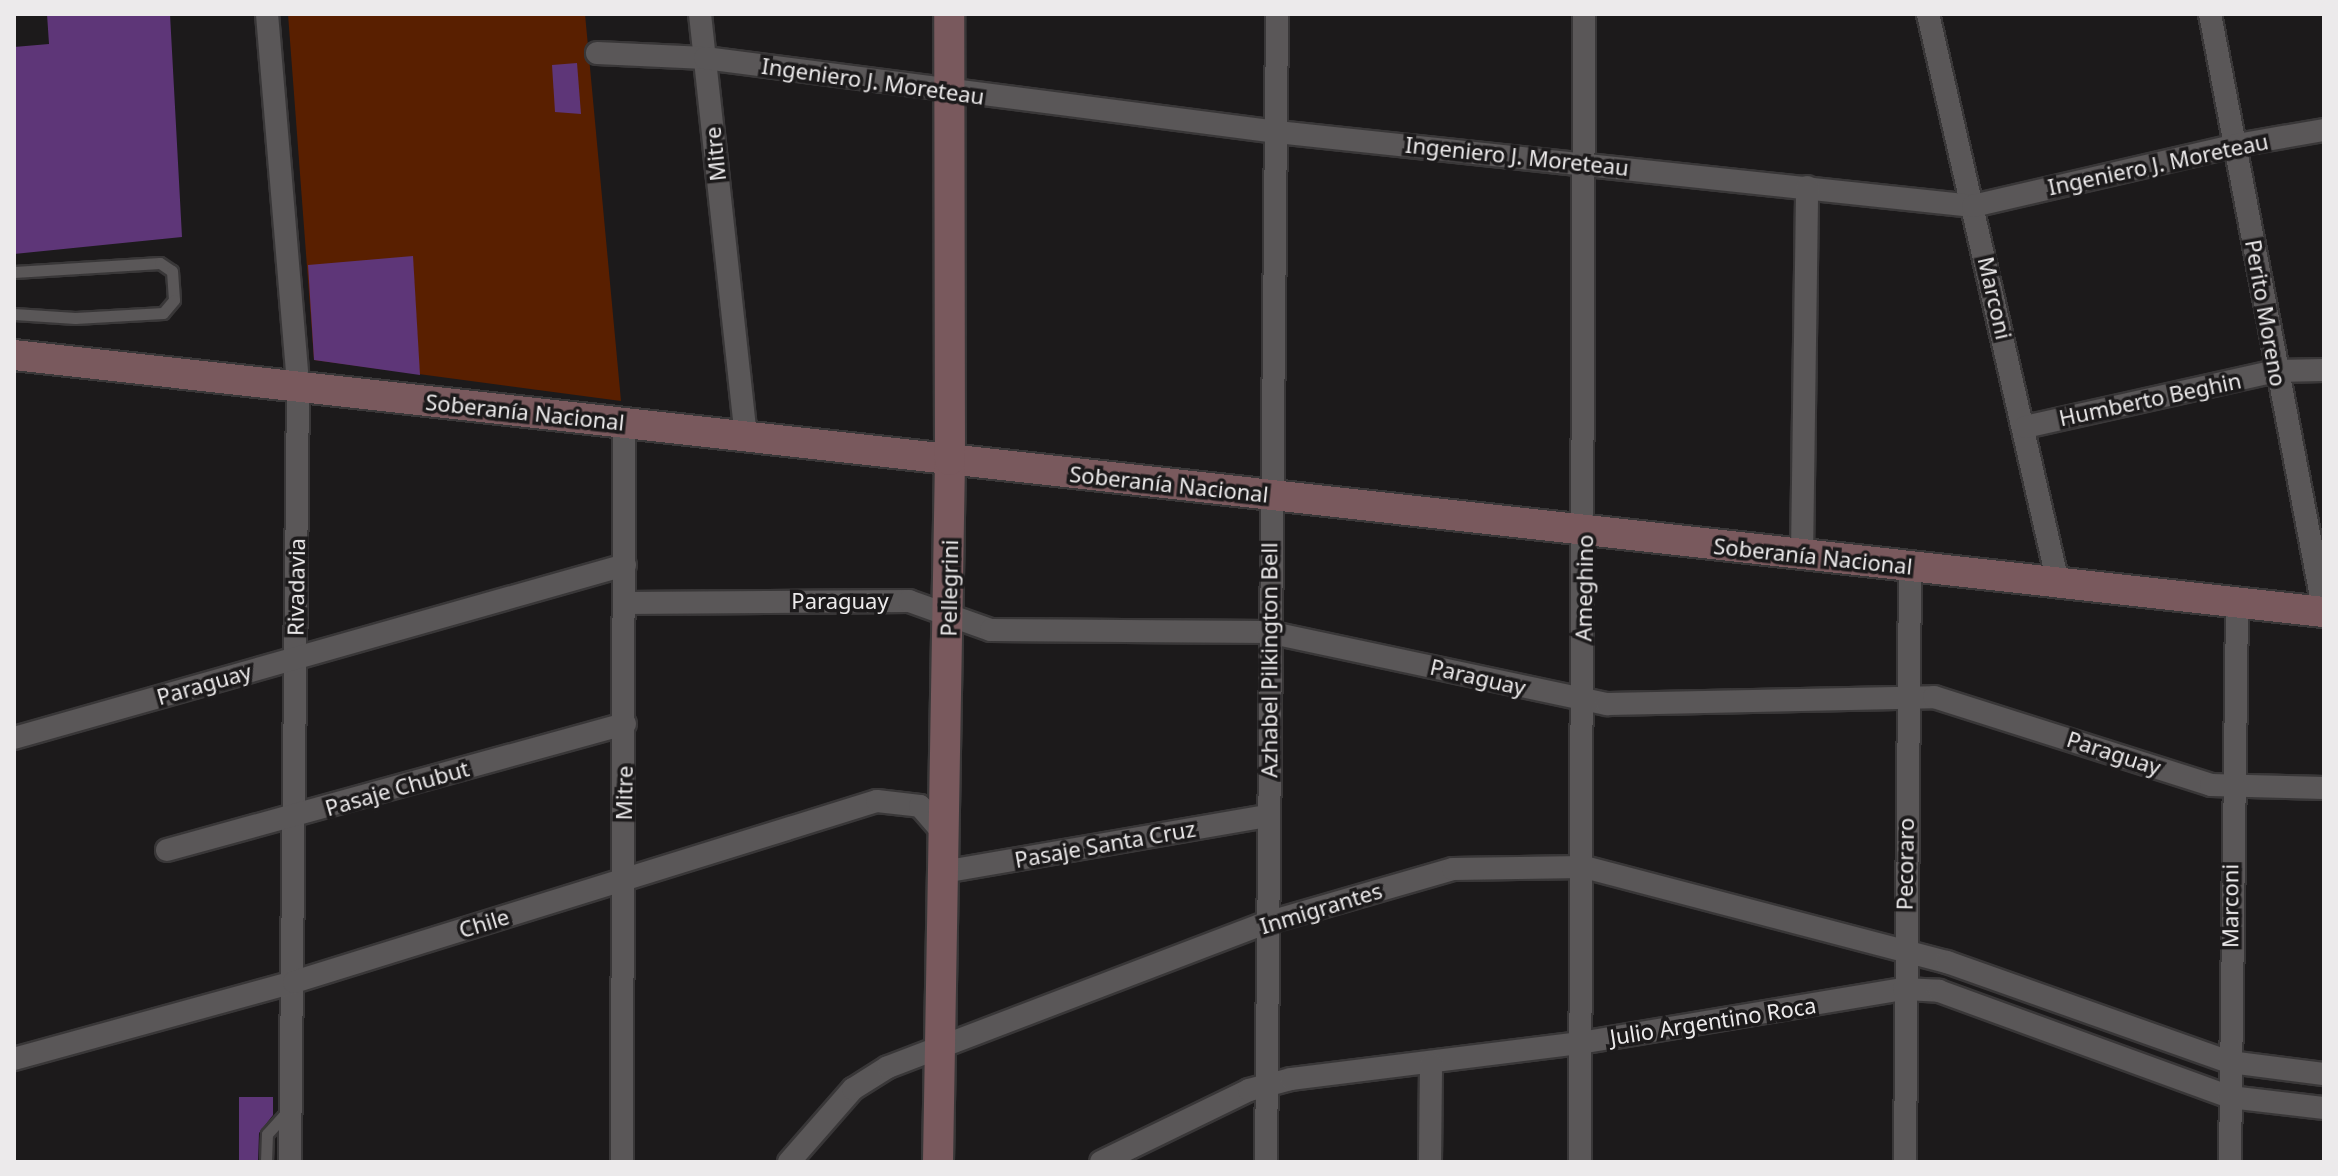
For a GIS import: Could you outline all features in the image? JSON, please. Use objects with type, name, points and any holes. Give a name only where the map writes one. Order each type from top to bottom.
[{"type":"street","name":"Rivadavia","points":[[267,14],[298,386],[290,1162]]},
{"type":"street","name":"Mitre","points":[[700,14],[746,436]]},
{"type":"street","name":"Pellegrini","points":[[938,1162],[949,616],[949,14]]},
{"type":"street","name":"Azhabel Pilkington Bell","points":[[1266,1162],[1268,632],[1277,14]]},
{"type":"street","name":"Ameghino","points":[[1580,1162],[1584,867],[1584,14]]},
{"type":"street","name":"Marconi","points":[[1928,14],[2025,427],[2058,583]]},
{"type":"street","name":"Perito Moreno","points":[[2210,14],[2324,612]]},
{"type":"street","name":"Ingeniero J. Moreteau","points":[[597,53],[705,58],[947,93],[1277,132],[1583,162],[1973,206],[2237,145],[2324,130]]},
{"type":"street","points":[[1802,555],[1807,187]]},
{"type":"street","name":"Soberanía Nacional","points":[[14,355],[2324,612]]},
{"type":"street","name":"Humberto Beghin","points":[[2025,427],[2276,371],[2324,370]]},
{"type":"street","name":"Mitre","points":[[622,1162],[624,423]]},
{"type":"street","name":"Paraguay","points":[[14,738],[625,565]]},
{"type":"street","name":"Pecoraro","points":[[1905,1162],[1904,953],[1910,566]]},
{"type":"street","name":"Paraguay","points":[[625,603],[909,601],[991,630],[1268,632],[1583,701],[1909,697],[1958,702],[2231,789],[2324,788]]},
{"type":"street","name":"Marconi","points":[[2230,1162],[2231,789],[2237,602]]},
{"type":"street","name":"Pasaje Chubut","points":[[167,850],[625,724]]},
{"type":"street","name":"Chile","points":[[14,1059],[294,982],[877,801],[920,806],[943,832]]},
{"type":"street","name":"Pasaje Santa Cruz","points":[[943,872],[1268,816]]},
{"type":"street","name":"Inmigrantes","points":[[789,1162],[867,1077],[1266,923],[1453,869],[1584,867],[1904,953]]},
{"type":"street","points":[[1904,953],[1947,962],[2230,1062],[2324,1074]]},
{"type":"street","name":"Julio Argentino Roca","points":[[1101,1162],[1266,1085],[1580,1043],[1904,989],[1939,991],[2230,1097],[2324,1108]]},
{"type":"street","points":[[1430,1162],[1431,1064]]},
{"type":"lane","points":[[14,272],[160,263],[172,271],[174,300],[163,313],[75,318],[14,314]]},
{"type":"lane","points":[[266,1162],[267,1134],[290,1110]]},
{"type":"shaded area","points":[[288,14],[585,14],[621,401],[314,360]]},
{"type":"building","points":[[47,14],[170,14],[182,237],[14,254],[14,47],[49,44]]},
{"type":"building","points":[[577,63],[581,114],[555,112],[552,65]]},
{"type":"building","points":[[413,256],[420,375],[314,360],[308,265]]},
{"type":"building","points":[[239,1097],[273,1097],[273,1115],[259,1133],[258,1162],[239,1162]]}]
